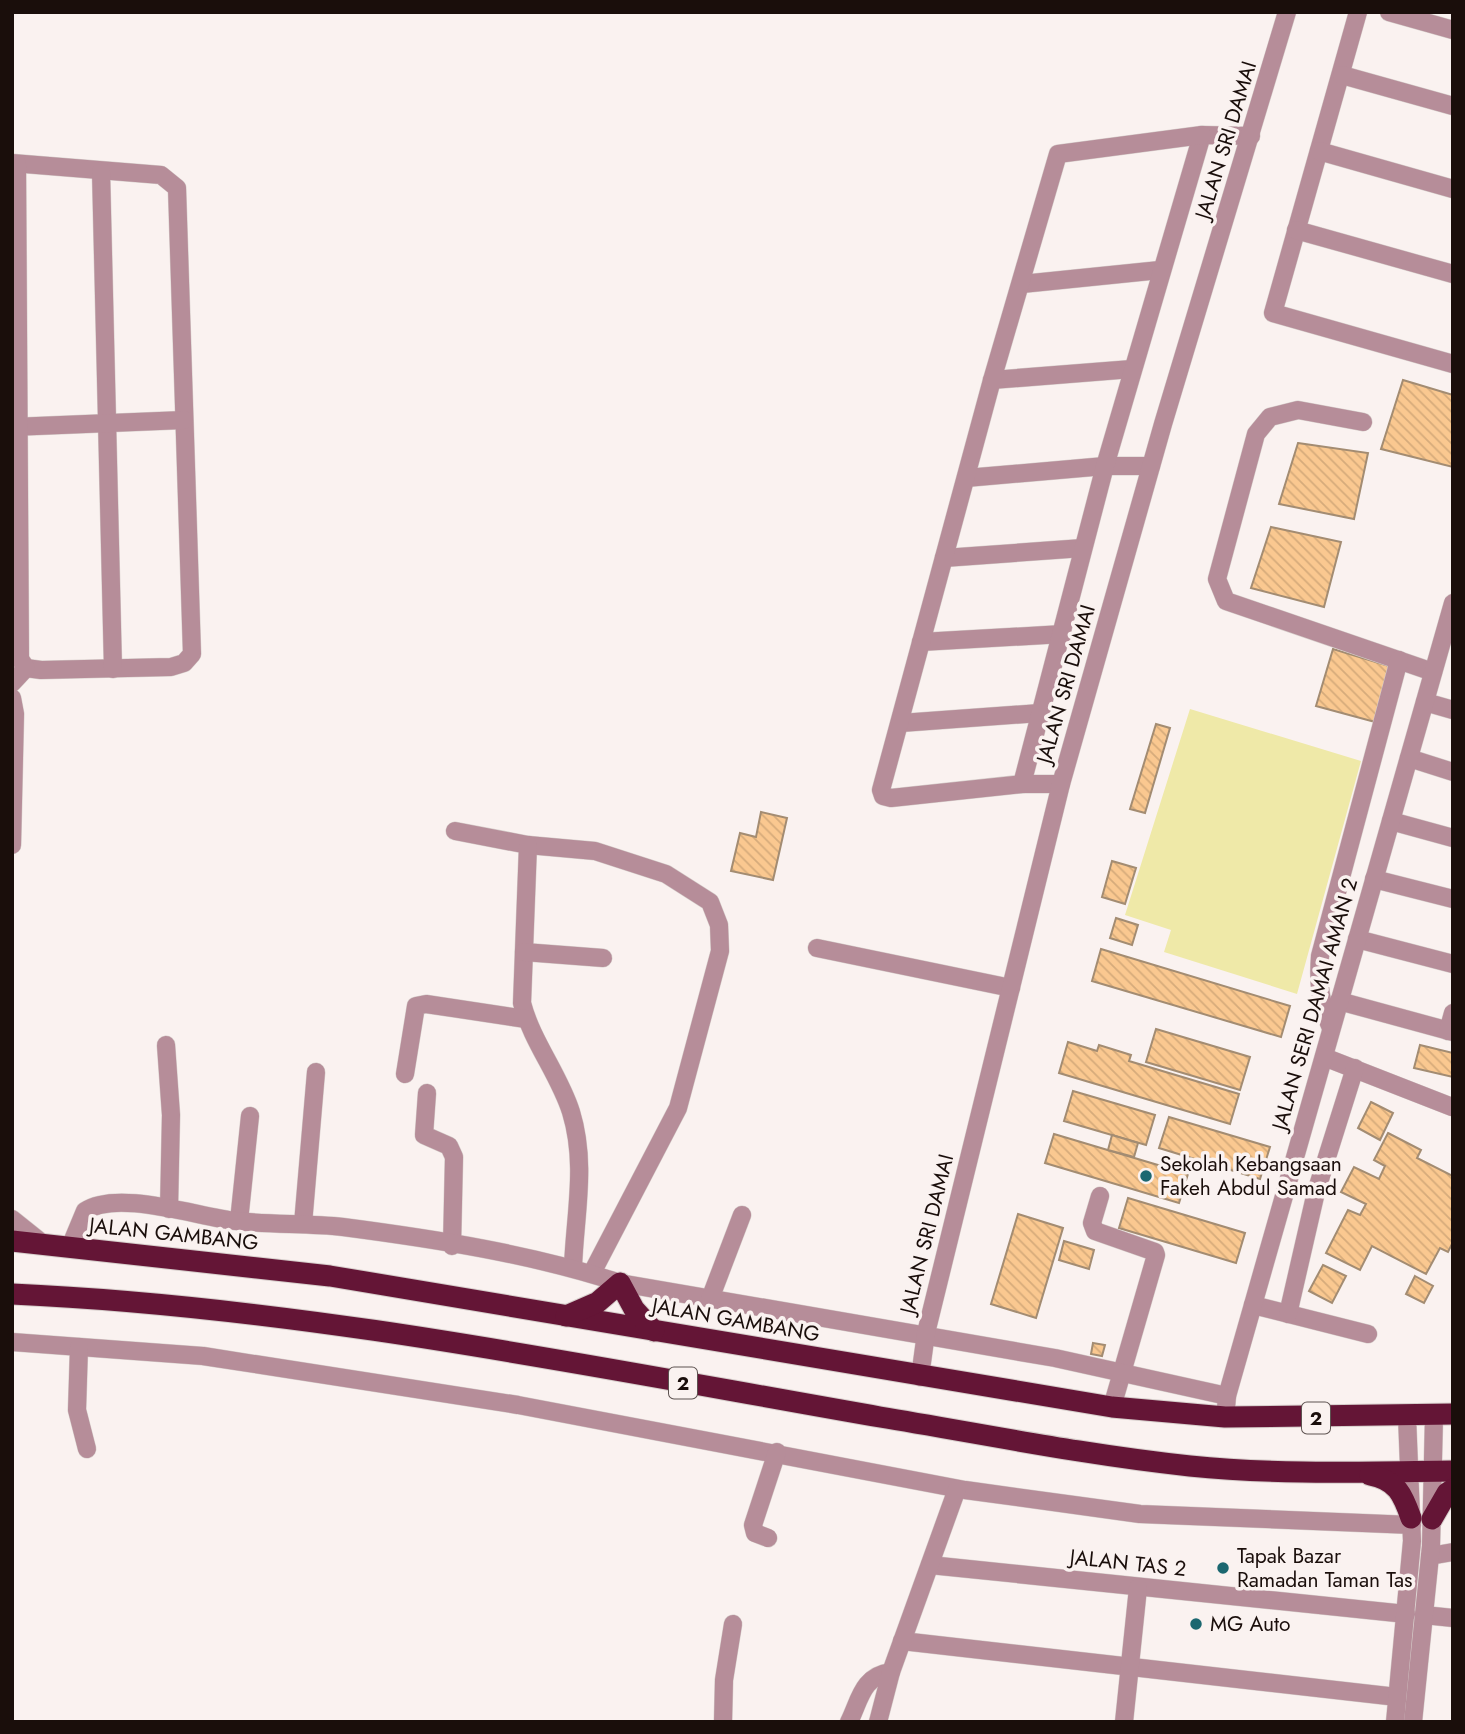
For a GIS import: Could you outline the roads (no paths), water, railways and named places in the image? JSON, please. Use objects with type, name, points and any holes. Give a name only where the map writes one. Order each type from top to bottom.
[{"type":"highway","name":"JALAN GAMBANG","points":[[12,1241],[330,1276],[920,1377],[1112,1407],[1226,1407],[1407,1416],[1443,1415]]},
{"type":"highway","points":[[564,1317],[598,1302],[620,1283],[634,1309],[654,1331]]},
{"type":"highway","name":"2","points":[[12,1294],[274,1316],[523,1355],[1101,1454],[1193,1466],[1353,1472],[1443,1471]]},
{"type":"highway","points":[[1353,1472],[1394,1483],[1418,1521],[1453,1489]]},
{"type":"street","name":"JALAN SRI DAMAI","points":[[920,1377],[926,1334],[1061,784],[1151,466],[1287,12]]},
{"type":"street","points":[[1358,12],[1273,313],[1453,364]]},
{"type":"street","points":[[1389,12],[1453,30]]},
{"type":"street","points":[[1342,75],[1453,106]]},
{"type":"street","points":[[1022,784],[1105,466],[1160,270],[1202,135]]},
{"type":"street","points":[[1061,784],[1022,784],[891,798],[881,793],[992,380],[1058,154],[1202,135],[1251,136]]},
{"type":"street","points":[[1319,151],[1453,189]]},
{"type":"street","points":[[15,164],[161,174],[177,188],[192,654],[179,665],[41,670],[26,668],[20,659],[15,427],[15,164]]},
{"type":"street","points":[[101,171],[113,668]]},
{"type":"street","points":[[1296,230],[1453,274]]},
{"type":"street","points":[[1022,284],[1160,270]]},
{"type":"street","points":[[992,380],[1132,369]]},
{"type":"street","points":[[1363,422],[1298,410],[1270,417],[1256,434],[1217,579],[1226,601],[1433,672]]},
{"type":"street","points":[[15,427],[184,420]]},
{"type":"street","points":[[966,478],[1105,466],[1151,466]]},
{"type":"street","points":[[944,558],[1083,548]]},
{"type":"street","name":"JALAN SERI DAMAI AMAN 2","points":[[1226,1407],[1433,672],[1448,638],[1453,603]]},
{"type":"street","points":[[921,642],[1063,634]]},
{"type":"street","points":[[1332,1028],[1322,1007],[1318,981],[1320,957],[1399,660]]},
{"type":"street","points":[[12,683],[26,668]]},
{"type":"street","points":[[12,698],[15,714],[12,845]]},
{"type":"street","points":[[1425,702],[1453,710]]},
{"type":"street","points":[[901,723],[1040,713]]},
{"type":"street","points":[[1409,758],[1453,772]]},
{"type":"street","points":[[1391,821],[1453,838]]},
{"type":"street","points":[[455,831],[528,845],[595,851],[666,874],[710,902],[719,925],[720,951],[678,1108],[659,1150],[592,1273]]},
{"type":"street","points":[[528,845],[522,1003],[526,1020],[565,1094],[580,1149],[573,1267]]},
{"type":"street","points":[[1374,879],[1453,899]]},
{"type":"street","points":[[1357,939],[1453,964]]},
{"type":"street","points":[[817,948],[1011,988]]},
{"type":"street","points":[[524,952],[603,958]]},
{"type":"street","points":[[1339,1001],[1451,1025]]},
{"type":"street","points":[[405,1074],[416,1006],[425,1004],[526,1020]]},
{"type":"street","points":[[166,1045],[171,1115],[169,1209]]},
{"type":"street","points":[[1324,1057],[1452,1107]]},
{"type":"street","points":[[1288,1314],[1316,1192],[1355,1068]]},
{"type":"street","points":[[303,1224],[316,1072]]},
{"type":"street","points":[[427,1093],[424,1135],[449,1146],[454,1157],[452,1245]]},
{"type":"street","points":[[239,1221],[250,1116]]},
{"type":"street","points":[[1100,1196],[1092,1223],[1095,1231],[1155,1252],[1156,1255],[1112,1407]]},
{"type":"street","points":[[70,1247],[80,1219],[92,1206],[103,1203],[169,1209],[239,1221],[341,1227],[573,1267],[620,1283],[926,1334],[1121,1373],[1226,1407]]},
{"type":"street","points":[[710,1299],[742,1215]]},
{"type":"street","points":[[12,1219],[42,1244]]},
{"type":"street","points":[[1253,1305],[1368,1334]]},
{"type":"street","points":[[12,1342],[203,1356],[518,1405],[776,1452],[957,1489],[1187,1518],[1418,1521]]},
{"type":"street","points":[[79,1346],[76,1410],[87,1449]]},
{"type":"street","points":[[1413,1722],[1418,1521],[1443,1471],[1443,1415]]},
{"type":"street","points":[[1395,1722],[1397,1697],[1430,1556],[1418,1521],[1408,1472],[1407,1416]]},
{"type":"street","points":[[768,1538],[755,1533],[752,1525],[776,1452]]},
{"type":"street","points":[[878,1722],[891,1672],[957,1489]]},
{"type":"street","points":[[1430,1556],[1453,1552]]},
{"type":"street","name":"JALAN TAS 2","points":[[930,1564],[1138,1588],[1453,1618]]},
{"type":"street","points":[[1124,1722],[1138,1588]]},
{"type":"street","points":[[723,1722],[724,1680],[733,1624]]},
{"type":"street","points":[[902,1641],[1397,1697]]},
{"type":"street","points":[[849,1722],[867,1682],[877,1675],[891,1672]]},
{"type":"place","name":"Sekolah Kebangsaan Fakeh Abdul Samad","points":[[1146,1176]]},
{"type":"place","name":"Tapak Bazar Ramadan Taman Tas","points":[[1223,1568]]},
{"type":"place","name":"MG Auto","points":[[1196,1624]]}]
